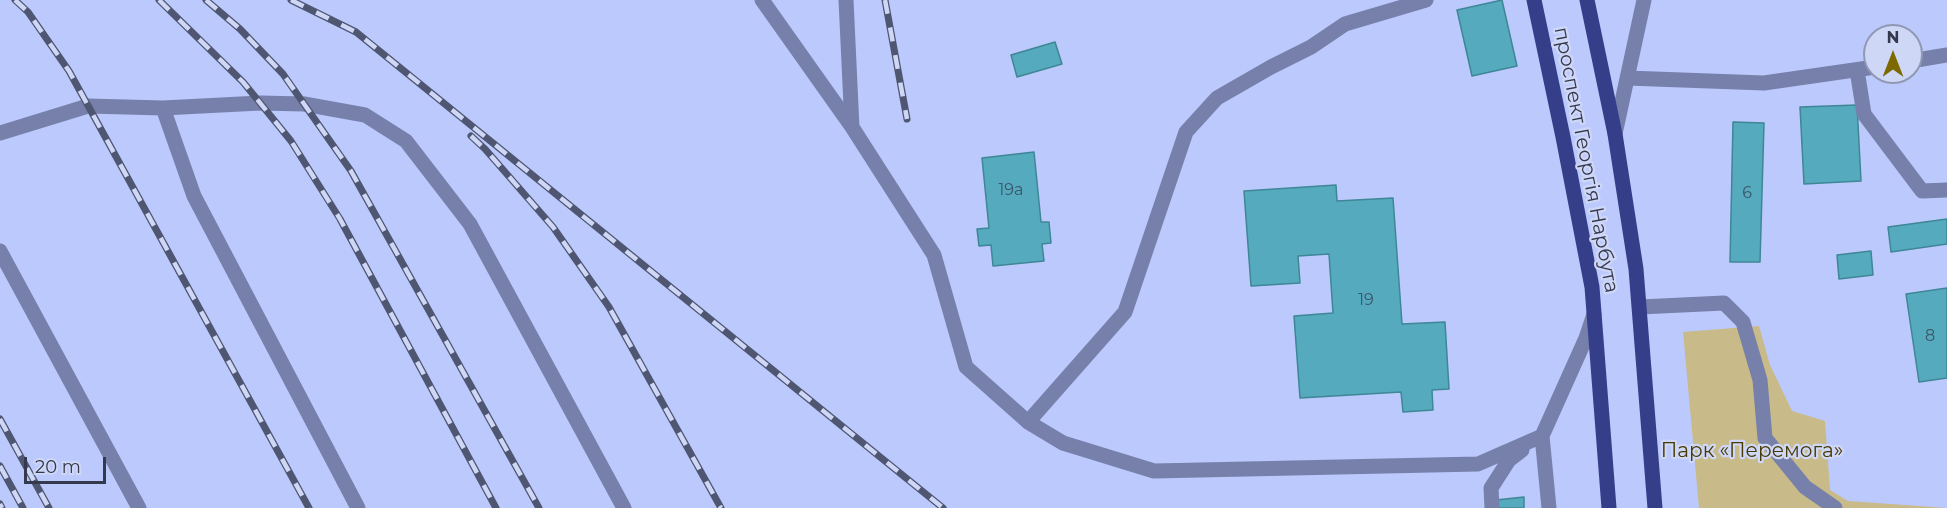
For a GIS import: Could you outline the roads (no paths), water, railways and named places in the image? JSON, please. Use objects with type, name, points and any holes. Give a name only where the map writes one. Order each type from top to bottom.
[{"type":"main road","name":"проспект Георгія Нарбута","points":[[1534,0],[1592,287],[1610,508]]},
{"type":"main road","name":"проспект Георгія Нарбута","points":[[1587,0],[1615,134],[1636,269],[1655,508]]},
{"type":"street","points":[[762,0],[852,127],[934,255],[966,367],[1028,422],[1063,443],[1154,471],[1478,464],[1542,436]]},
{"type":"street","points":[[846,0],[852,127]]},
{"type":"street","points":[[1028,422],[1125,312],[1186,132],[1216,98],[1311,47],[1345,24],[1426,0]]},
{"type":"street","points":[[1615,134],[1644,0]]},
{"type":"street","points":[[1923,59],[1947,55]]},
{"type":"street","points":[[1627,78],[1764,83],[1863,69]]},
{"type":"street","points":[[1857,70],[1863,114],[1922,191],[1947,190]]},
{"type":"street","points":[[0,132],[88,106],[163,108],[260,103],[304,104],[365,115],[406,141],[470,224],[624,508]]},
{"type":"street","points":[[163,108],[194,196],[358,508]]},
{"type":"street","points":[[0,250],[139,508]]},
{"type":"street","points":[[1640,307],[1724,303],[1743,322],[1760,380],[1765,438],[1805,487],[1835,508]]},
{"type":"street","points":[[1549,508],[1542,436],[1586,338],[1593,314]]},
{"type":"street","points":[[1492,508],[1491,488],[1509,460],[1542,436]]},
{"type":"railway","points":[[15,0],[28,12],[69,71],[309,508]]},
{"type":"railway","points":[[159,0],[243,82],[291,141],[340,219],[496,508]]},
{"type":"railway","points":[[206,0],[240,29],[283,74],[351,171],[539,508]]},
{"type":"railway","points":[[291,0],[356,32],[943,508]]},
{"type":"railway","points":[[885,0],[907,119]]},
{"type":"railway","points":[[471,136],[553,227],[609,307],[721,508]]},
{"type":"railway","points":[[0,419],[49,508]]},
{"type":"railway","points":[[0,466],[23,508]]},
{"type":"railway","points":[[0,504],[2,508]]},
{"type":"park label","name":"Парк «Перемога»","points":[[1752,451]]}]
